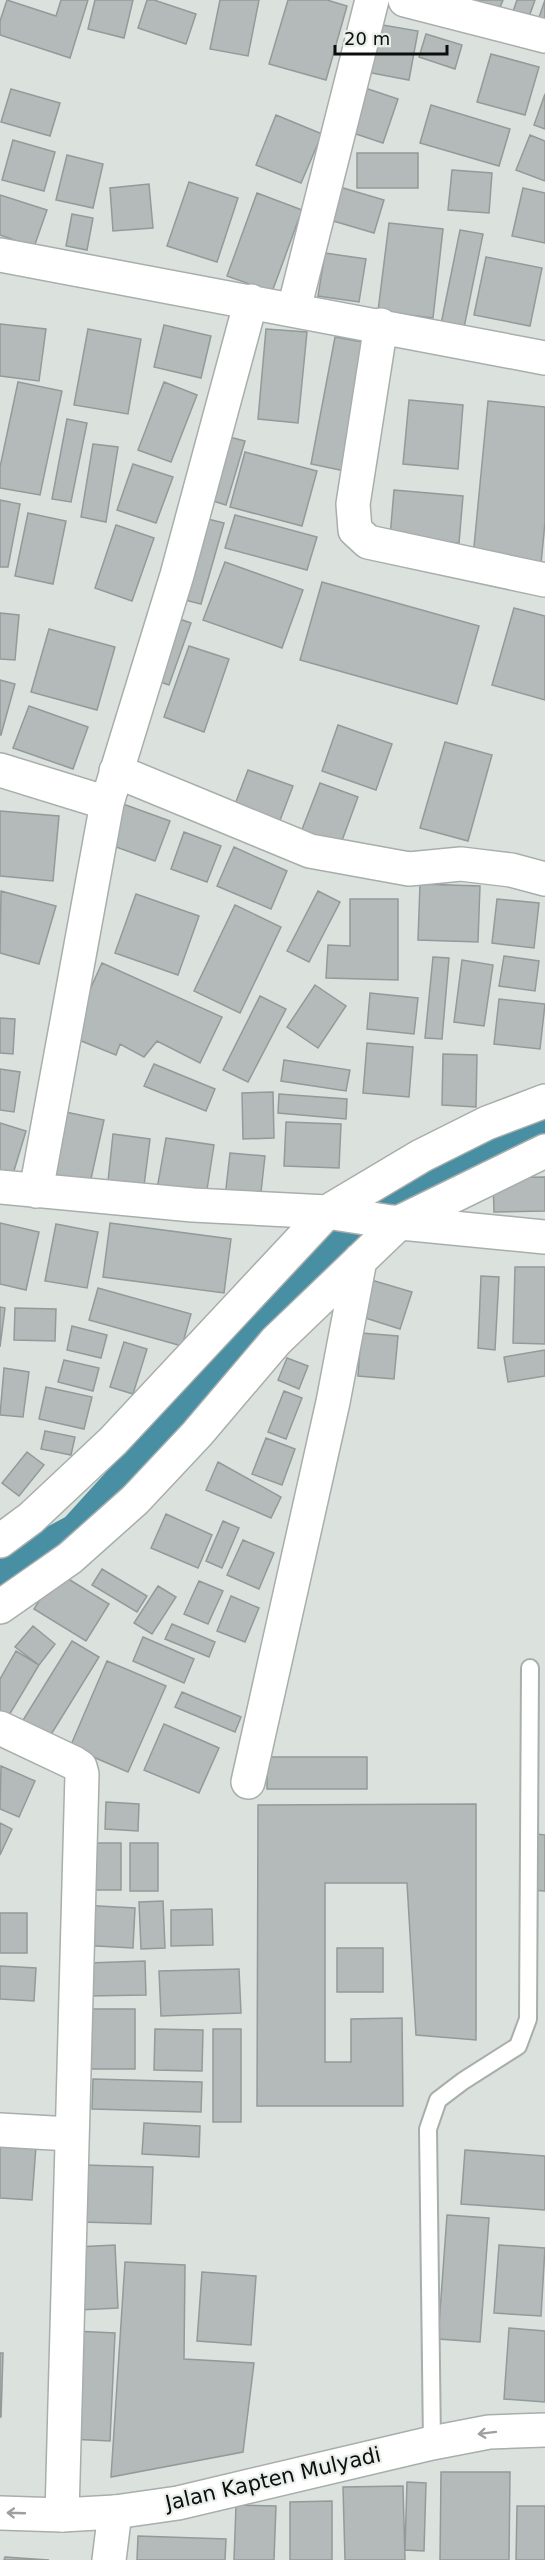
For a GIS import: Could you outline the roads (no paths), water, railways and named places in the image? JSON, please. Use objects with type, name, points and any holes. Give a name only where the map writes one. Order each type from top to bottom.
[{"type":"street","points":[[294,309],[372,0]]},
{"type":"street","points":[[405,0],[545,36]]},
{"type":"street","points":[[0,255],[381,325],[545,358]]},
{"type":"street","points":[[36,1191],[106,803],[177,575],[251,301]]},
{"type":"street","points":[[381,325],[353,504],[355,530],[368,542],[545,580]]},
{"type":"street","points":[[0,770],[106,803]]},
{"type":"street","points":[[116,771],[310,851],[409,869],[461,864],[511,870],[545,879]]},
{"type":"street","points":[[0,1541],[31,1518],[113,1441],[333,1214],[421,1156],[487,1123],[545,1101]]},
{"type":"street","points":[[0,1607],[70,1558],[135,1500],[197,1434],[276,1341],[396,1222],[545,1151]]},
{"type":"street","points":[[0,1187],[193,1205],[333,1214],[545,1237]]},
{"type":"street","points":[[248,1782],[333,1402],[360,1260]]},
{"type":"street","points":[[0,1728],[74,1762],[80,1767],[82,1774],[70,2134],[62,2515]]},
{"type":"street","points":[[0,2130],[70,2134]]},
{"type":"street","name":"Jalan Kapten Mulyadi","points":[[0,2513],[62,2515],[115,2512],[178,2503],[432,2443],[489,2432],[545,2430]]},
{"type":"street","points":[[109,2560],[115,2512]]},
{"type":"lane","points":[[432,2443],[428,2129],[438,2100],[518,2046],[528,2019],[530,1668]]},
{"type":"waterway","points":[[0,1574],[77,1533],[367,1214],[534,1116],[545,1113]]}]
